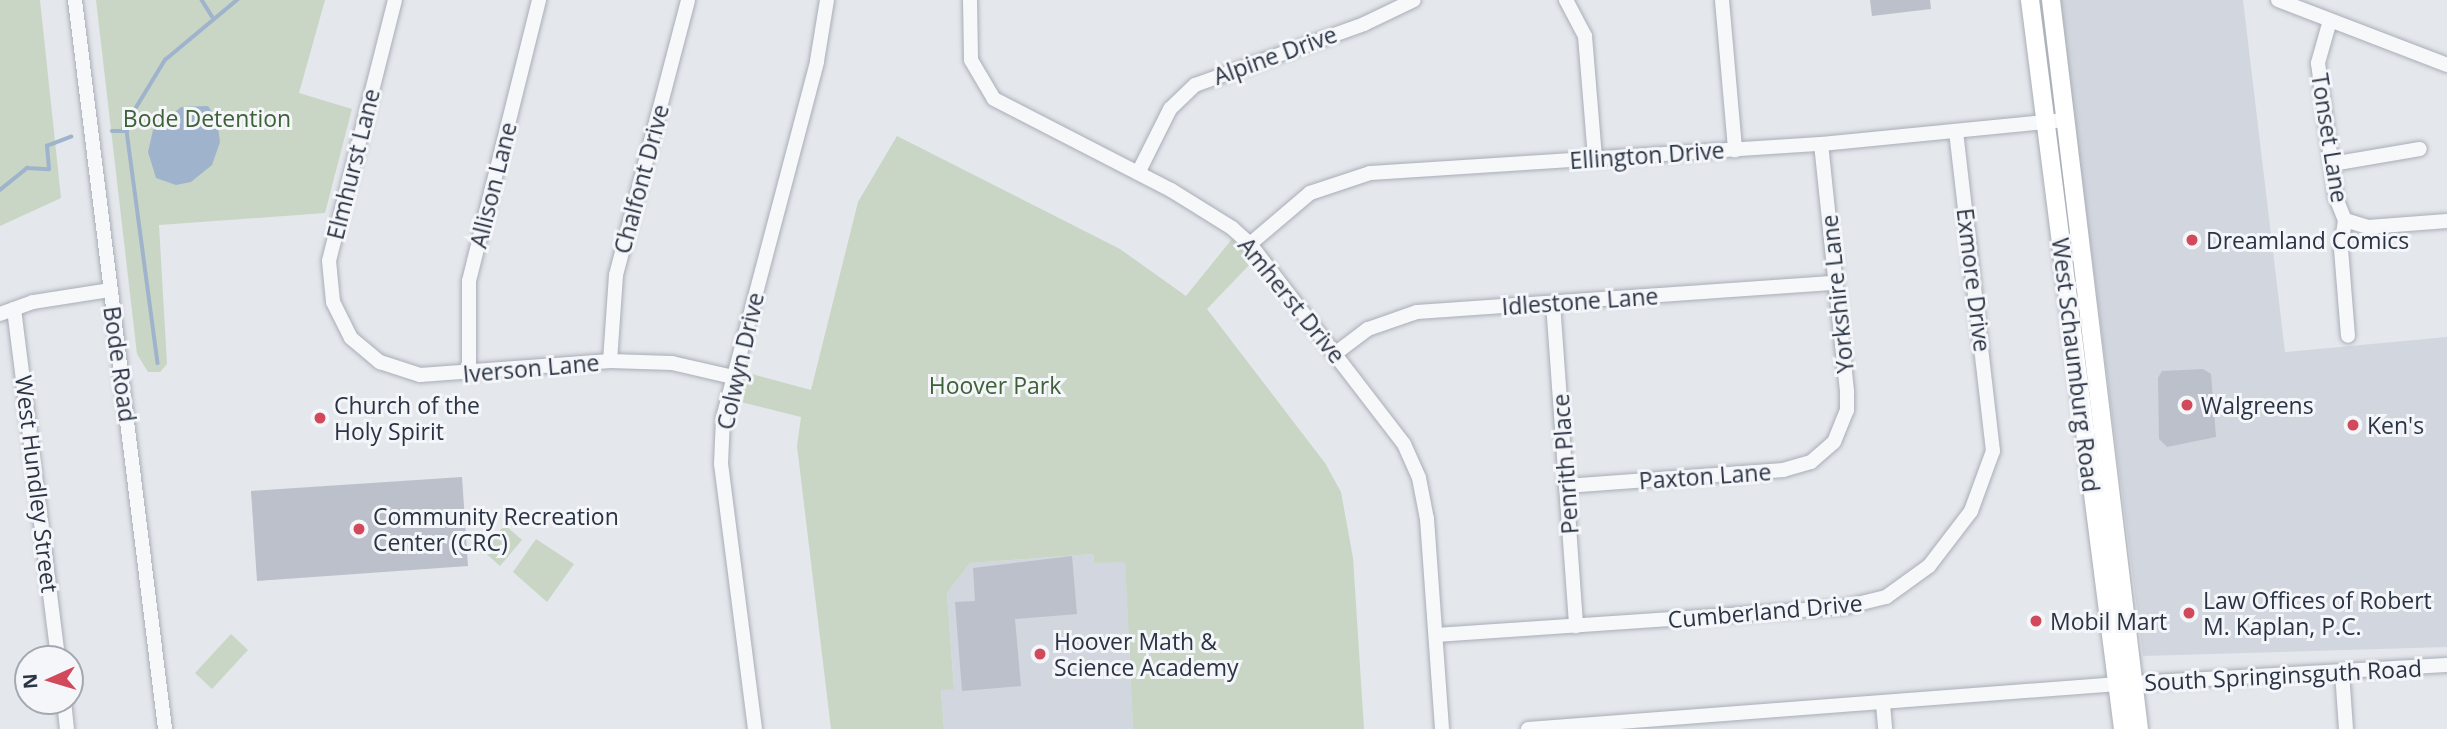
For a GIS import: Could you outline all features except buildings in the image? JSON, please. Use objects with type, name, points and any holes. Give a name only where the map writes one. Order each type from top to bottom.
[{"type":"main road","name":"West Schaumburg Road","points":[[2031,0],[2126,683],[2139,729]]},
{"type":"main road","name":"West Schaumburg Road","points":[[2051,0],[2126,683],[2123,729]]},
{"type":"street","name":"Bode Road","points":[[75,0],[165,729]]},
{"type":"street","name":"Elmhurst Lane","points":[[345,328],[329,289],[329,261],[395,0]]},
{"type":"street","name":"Allison Lane","points":[[469,373],[469,281],[539,0]]},
{"type":"street","name":"Chalfont Drive","points":[[610,361],[616,275],[688,0]]},
{"type":"street","name":"Colwyn Drive","points":[[755,729],[722,464],[723,418],[817,61],[827,0]]},
{"type":"street","name":"Amherst Drive","points":[[970,0],[971,60],[994,99],[1198,204],[1250,244],[1404,444],[1419,478],[1436,635],[1442,729]]},
{"type":"street","name":"Alpine Drive","points":[[1138,173],[1170,109],[1195,86],[1364,24],[1414,0]]},
{"type":"street","points":[[1566,0],[1588,52],[1595,158]]},
{"type":"street","points":[[1722,0],[1735,150]]},
{"type":"street","points":[[2278,0],[2329,24],[2447,65]]},
{"type":"street","name":"Tonset Lane","points":[[2329,24],[2318,63],[2332,164],[2344,220],[2341,249],[2348,336]]},
{"type":"street","name":"Ellington Drive","points":[[1250,244],[1292,204],[1351,177],[1821,144],[2066,120]]},
{"type":"street","name":"Exmore Drive","points":[[1955,131],[1993,428]]},
{"type":"street","name":"Yorkshire Lane","points":[[1821,144],[1847,391],[1844,419],[1834,442]]},
{"type":"street","points":[[2332,164],[2420,149]]},
{"type":"street","points":[[2344,220],[2368,227],[2447,221]]},
{"type":"street","name":"Idlestone Lane","points":[[1336,353],[1368,329],[1399,316],[1835,283]]},
{"type":"street","points":[[7,311],[110,290]]},
{"type":"street","name":"Penrith Place","points":[[1553,303],[1576,626]]},
{"type":"street","name":"West Hundley Street","points":[[7,311],[56,645]]},
{"type":"street","name":"Iverson Lane","points":[[345,328],[362,350],[389,367],[428,376],[610,361],[672,363],[733,377]]},
{"type":"street","name":"Cumberland Drive","points":[[1436,635],[1846,607],[1886,597],[1929,566],[1971,511],[1988,472],[1993,428]]},
{"type":"street","name":"Paxton Lane","points":[[1566,486],[1783,470],[1811,462],[1834,442]]},
{"type":"street","name":"South Springinsguth Road","points":[[1528,729],[1883,704],[2126,683],[2447,665]]},
{"type":"street","points":[[2342,672],[2346,729]]},
{"type":"street","points":[[1883,704],[1885,729]]},
{"type":"shaded area","points":[[2059,0],[2243,0],[2285,352],[2447,337],[2447,647],[2143,656]]},
{"type":"shaded area","name":"Hoover Math & Science Academy","points":[[1093,554],[1094,563],[1125,561],[1133,729],[944,729],[941,690],[954,688],[947,593],[970,563]]},
{"type":"green space","points":[[0,0],[40,0],[61,198],[0,226]]},
{"type":"green space","name":"Bode Detention","points":[[96,0],[325,0],[299,93],[352,109],[325,213],[159,225],[167,364],[160,372],[148,372],[137,354]]},
{"type":"green space","name":"Hoover Park","points":[[897,136],[1120,249],[1186,296],[1232,239],[1253,261],[1207,309],[1325,463],[1341,492],[1353,558],[1364,729],[1133,729],[1125,562],[1094,563],[1093,554],[970,563],[947,593],[954,689],[941,690],[944,729],[831,729],[797,446],[801,417],[737,401],[744,372],[811,390],[858,202]]},
{"type":"green space","points":[[505,525],[522,540],[500,566],[482,550]]},
{"type":"green space","points":[[536,539],[574,564],[547,602],[513,572]]},
{"type":"green space","points":[[231,634],[248,650],[212,689],[195,673]]},
{"type":"water","points":[[208,106],[217,119],[220,142],[212,165],[191,182],[176,185],[156,178],[148,152],[153,130],[181,107]]},
{"type":"waterway","points":[[202,0],[212,16]]},
{"type":"waterway","points":[[123,129],[165,60],[237,0]]},
{"type":"waterway","points":[[112,131],[127,131],[158,363]]},
{"type":"waterway","points":[[0,190],[27,168],[49,169],[47,146],[71,137]]},
{"type":"place","name":"Dreamland Comics","points":[[2192,240]]},
{"type":"place","name":"Walgreens","points":[[2187,405]]},
{"type":"place","name":"Church of the Holy Spirit","points":[[320,418]]},
{"type":"place","name":"Ken's","points":[[2353,425]]},
{"type":"place","name":"Community Recreation Center (CRC)","points":[[359,529]]},
{"type":"place","name":"Law Offices of Robert M. Kaplan, P.C.","points":[[2189,613]]},
{"type":"place","name":"Mobil Mart","points":[[2036,621]]},
{"type":"place","name":"Hoover Math & Science Academy","points":[[1040,654]]}]
